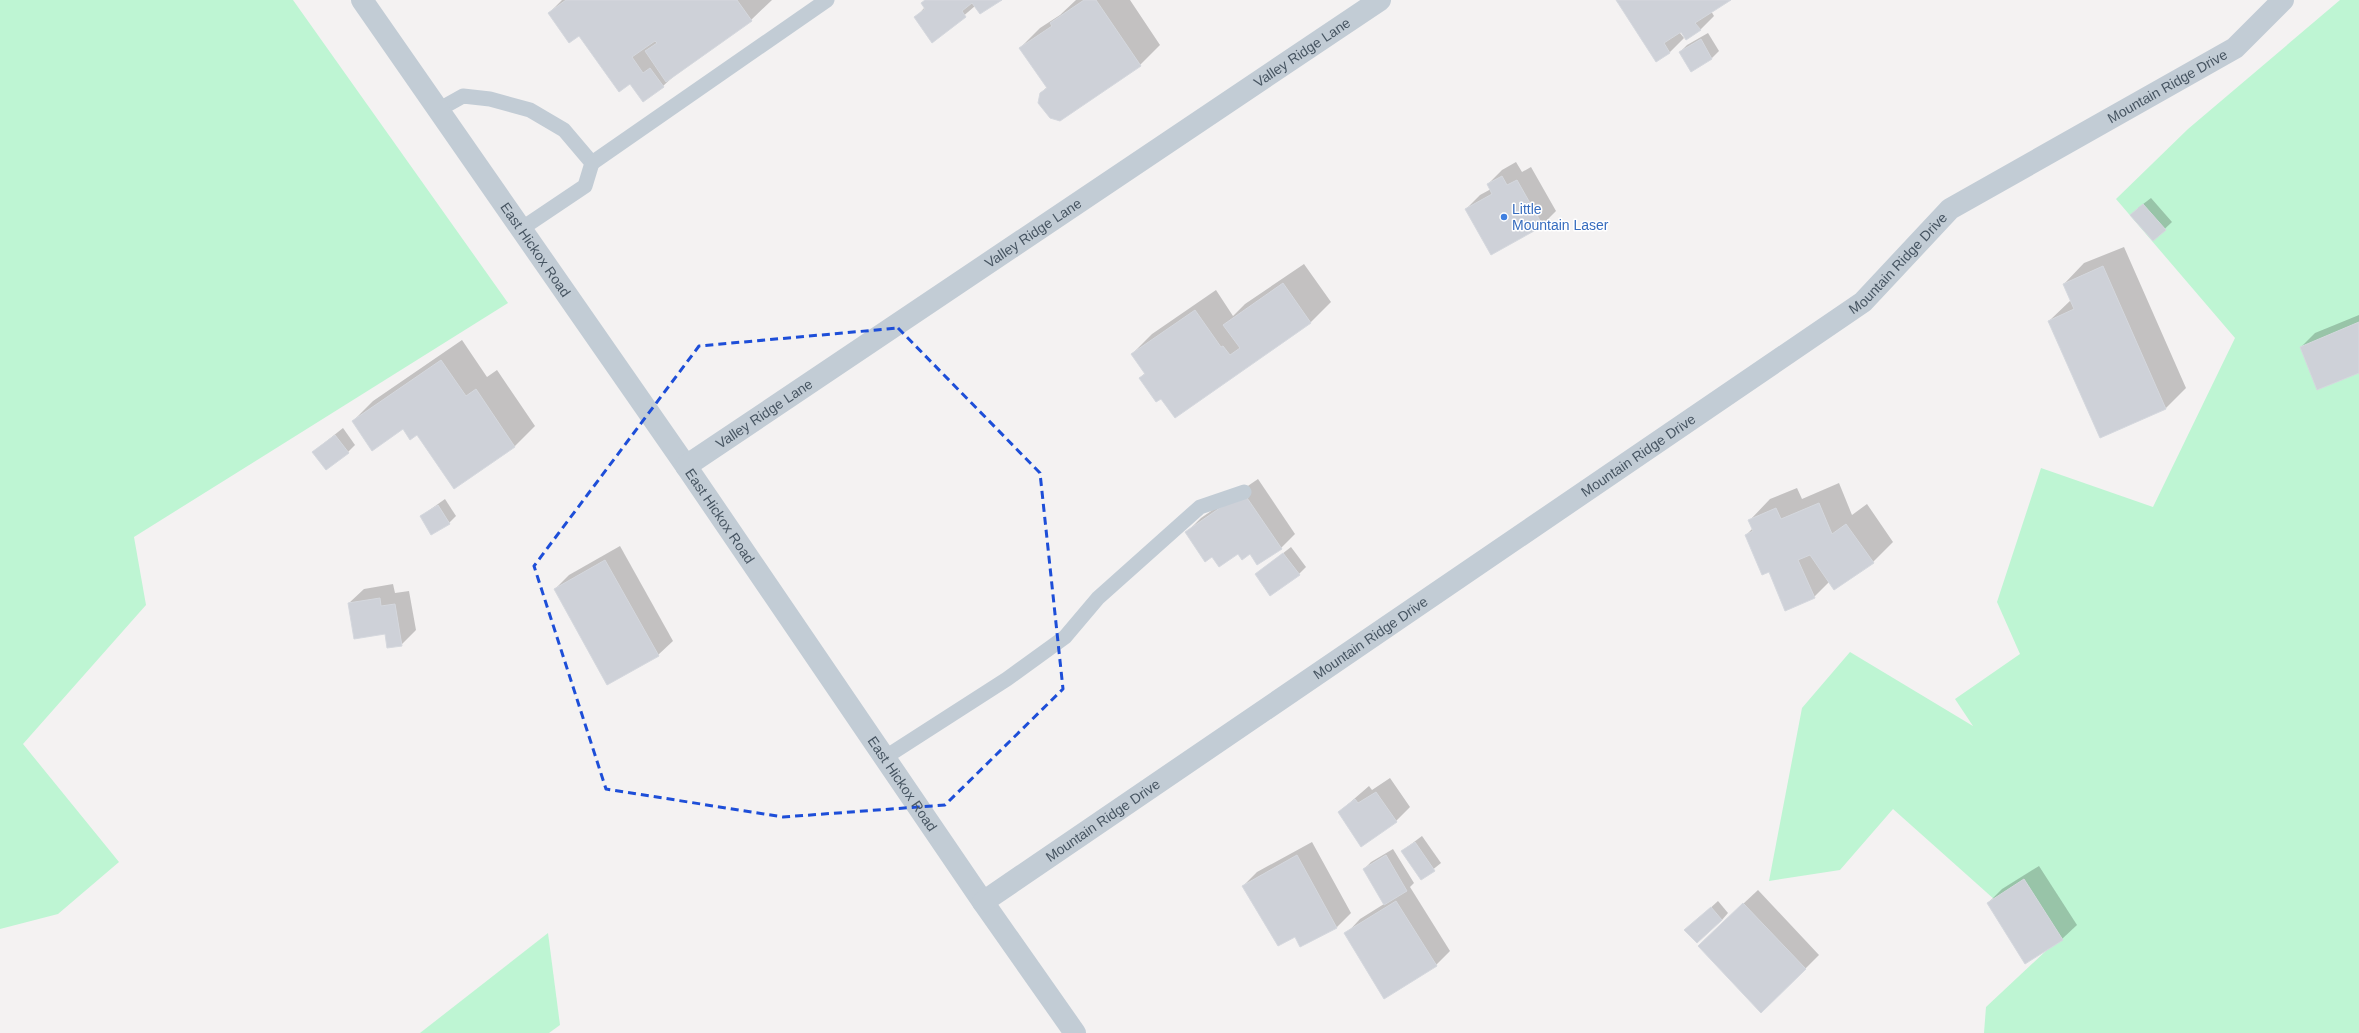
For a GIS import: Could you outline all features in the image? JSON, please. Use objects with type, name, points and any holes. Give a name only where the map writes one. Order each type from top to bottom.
[{"type":"street","name":"East Hickox Road","points":[[362,0],[686,466],[884,758],[1075,1033]]},
{"type":"street","name":"Valley Ridge Lane","points":[[686,466],[1380,0]]},
{"type":"street","name":"Mountain Ridge Drive","points":[[983,902],[1863,302],[1950,209],[2235,48],[2282,0]]},
{"type":"lane","points":[[521,229],[585,186],[592,163],[827,0]]},
{"type":"lane","points":[[438,110],[463,96],[490,99],[530,110],[564,130],[592,163]]},
{"type":"lane","points":[[884,758],[1007,679],[1065,637],[1098,598],[1200,507],[1244,492]]},
{"type":"highlighted area","points":[[898,328],[1040,473],[1063,689],[945,805],[783,817],[606,789],[534,566],[699,346]]},
{"type":"green space","points":[[0,0],[293,0],[508,303],[134,537],[146,605],[23,744],[119,862],[58,914],[0,929]]},
{"type":"green space","points":[[2340,0],[2359,0],[2359,1033],[1984,1033],[1986,1007],[2049,948],[1893,809],[1840,870],[1769,881],[1802,708],[1850,652],[1973,726],[1955,699],[2020,654],[1997,602],[2041,468],[2153,507],[2235,338],[2116,199],[2188,129]]},
{"type":"green space","points":[[548,933],[560,1025],[549,1033],[420,1033]]},
{"type":"building","points":[[566,0],[737,0],[752,21],[666,82],[645,51],[657,43],[655,41],[632,57],[643,73],[650,68],[664,87],[643,102],[630,84],[619,92],[579,36],[569,43],[548,13]]},
{"type":"building","points":[[925,0],[1002,0],[980,14],[972,3],[962,11],[966,17],[932,43],[914,17],[925,9],[921,3]]},
{"type":"building","points":[[1084,0],[1096,0],[1141,66],[1060,121],[1050,118],[1038,103],[1040,93],[1047,88],[1019,48],[1052,26],[1050,23]]},
{"type":"building","points":[[1616,0],[1731,0],[1695,23],[1701,30],[1686,40],[1681,32],[1664,43],[1670,53],[1656,62]]},
{"type":"building","points":[[1701,39],[1712,59],[1691,72],[1679,52]]},
{"type":"building","name":"Little Mountain Laser","points":[[1502,176],[1507,185],[1517,180],[1543,226],[1491,255],[1465,209],[1492,194],[1487,184]]},
{"type":"building","points":[[2143,204],[2166,230],[2153,241],[2130,215]]},
{"type":"building","points":[[2103,266],[2166,409],[2100,438],[2048,321],[2074,309],[2063,284]]},
{"type":"building","points":[[1283,283],[1311,323],[1175,418],[1161,399],[1156,402],[1139,378],[1145,374],[1131,354],[1195,310],[1221,347],[1223,346],[1230,355],[1240,348],[1223,325]]},
{"type":"building","points":[[2359,322],[2359,373],[2317,390],[2300,347]]},
{"type":"building","points":[[441,360],[466,396],[476,389],[515,447],[454,489],[417,435],[410,440],[403,429],[372,451],[352,421]]},
{"type":"building","points":[[335,435],[349,453],[326,470],[312,452]]},
{"type":"building","points":[[1243,492],[1282,549],[1257,565],[1250,554],[1242,560],[1238,554],[1219,567],[1212,557],[1205,562],[1185,532]]},
{"type":"building","points":[[1819,503],[1832,534],[1846,524],[1874,563],[1834,590],[1810,555],[1798,560],[1815,598],[1785,611],[1769,572],[1762,575],[1745,535],[1753,531],[1748,520],[1776,508],[1781,519]]},
{"type":"building","points":[[438,505],[450,524],[431,535],[420,516]]},
{"type":"building","points":[[1283,553],[1300,575],[1270,596],[1255,574]]},
{"type":"building","points":[[605,560],[659,656],[607,685],[554,589]]},
{"type":"building","points":[[380,598],[381,606],[395,604],[402,646],[387,648],[385,634],[354,639],[348,603]]},
{"type":"building","points":[[1376,792],[1397,822],[1361,847],[1338,812],[1355,799],[1358,803]]},
{"type":"building","points":[[1415,842],[1435,871],[1421,880],[1401,851]]},
{"type":"building","points":[[1297,855],[1337,928],[1300,947],[1295,937],[1278,946],[1242,886]]},
{"type":"building","points":[[1386,855],[1407,891],[1384,905],[1363,869]]},
{"type":"building","points":[[2024,879],[2063,940],[2025,964],[1987,903]]},
{"type":"building","points":[[1396,901],[1437,966],[1384,999],[1344,933]]},
{"type":"building","points":[[1743,903],[1806,969],[1761,1013],[1698,946]]},
{"type":"building","points":[[1711,907],[1722,920],[1697,943],[1684,930]]},
{"type":"place","name":"Little Mountain Laser","points":[[1504,217]]}]
